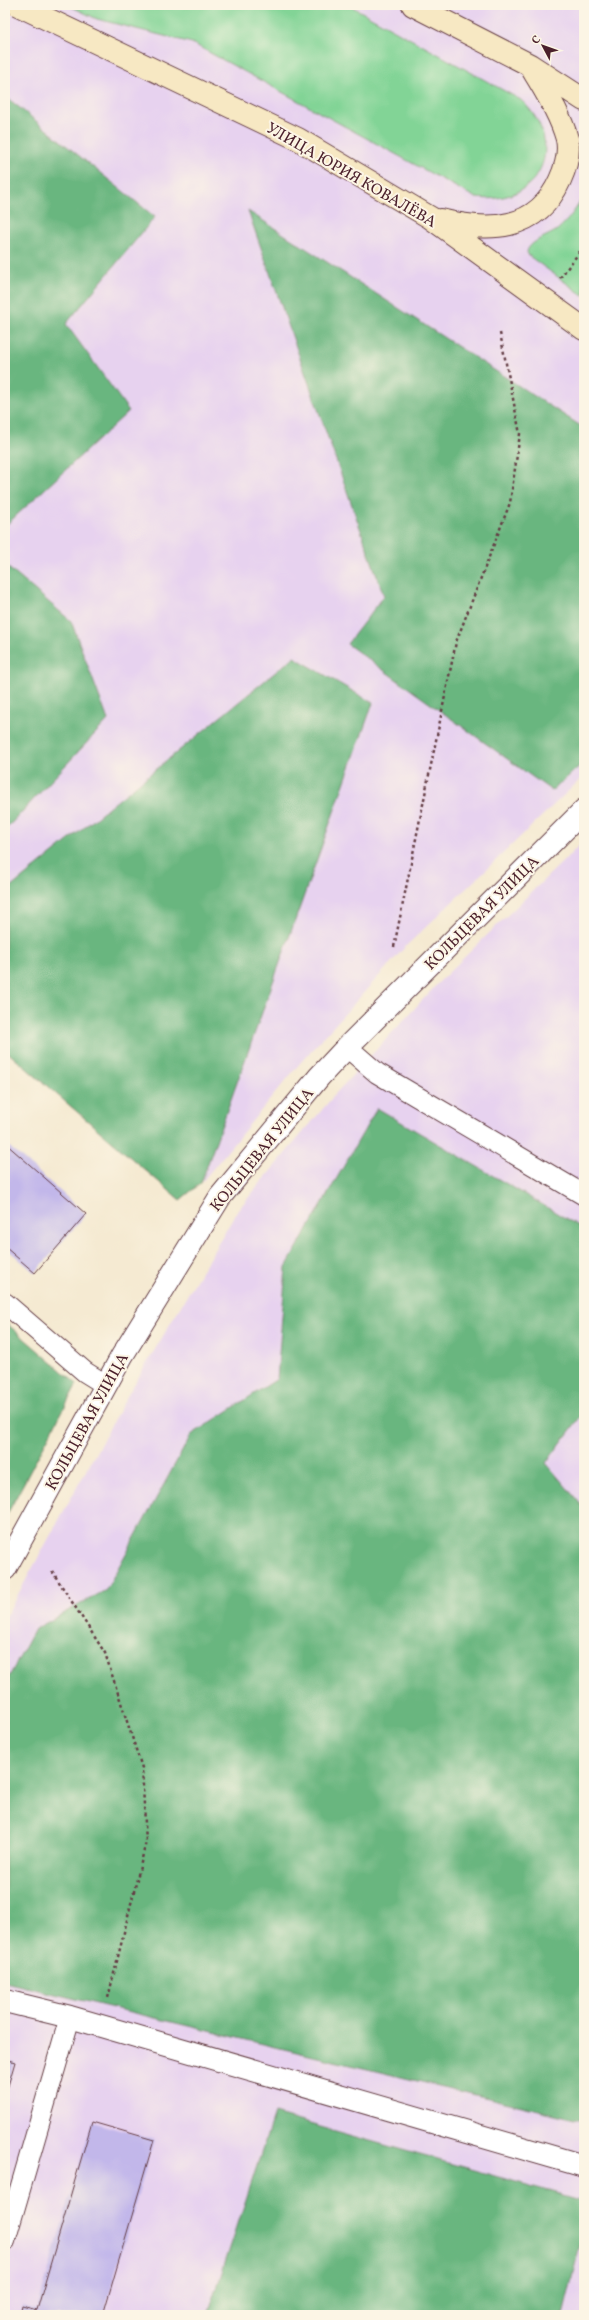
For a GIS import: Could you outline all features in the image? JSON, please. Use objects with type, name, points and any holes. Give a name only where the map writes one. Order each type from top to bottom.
[{"type":"main road","name":"УЛИЦА ЮРИЯ КОВАЛЁВА","points":[[18,5],[298,139],[431,218],[584,329]]},
{"type":"main road","points":[[413,5],[530,65],[584,100]]},
{"type":"main road","points":[[431,218],[469,227],[501,226],[531,218],[553,196],[568,164],[567,140],[556,110],[530,65]]},
{"type":"street","name":"КОЛЬЦЕВАЯ УЛИЦА","points":[[5,1569],[106,1385],[220,1197],[319,1077],[347,1047],[584,810]]},
{"type":"street","points":[[5,2001],[102,2026],[584,2166]]},
{"type":"lane","points":[[347,1047],[377,1073],[584,1195]]},
{"type":"lane","points":[[5,1302],[85,1372],[106,1385]]},
{"type":"lane","points":[[5,2241],[70,2018]]},
{"type":"path","points":[[558,281],[584,246]]},
{"type":"path","points":[[394,947],[456,642],[510,503],[520,434],[500,333]]},
{"type":"path","points":[[52,1571],[105,1653],[142,1768],[146,1842],[102,2026]]},
{"type":"shaded area","points":[[5,5],[584,5],[584,776],[407,945],[301,1062],[201,1183],[180,1200],[5,1050]]},
{"type":"shaded area","points":[[584,841],[584,2315],[5,2315],[5,1618],[126,1398],[238,1210],[337,1092],[442,979]]},
{"type":"green space","points":[[68,5],[349,5],[521,100],[535,117],[543,135],[545,152],[540,168],[531,182],[517,192],[498,198],[476,198],[192,43],[97,19]]},
{"type":"green space","points":[[5,96],[155,217],[66,324],[129,411],[5,526]]},
{"type":"green space","points":[[584,194],[584,296],[529,256],[527,252],[531,245],[557,230],[569,218]]},
{"type":"green space","points":[[248,211],[584,428],[584,762],[552,791],[347,644],[384,596]]},
{"type":"green space","points":[[5,565],[71,621],[108,720],[5,830]]},
{"type":"green space","points":[[294,657],[373,703],[201,1183],[180,1200],[5,1050],[5,892]]},
{"type":"green space","points":[[377,1108],[584,1229],[584,1412],[546,1463],[584,1508],[584,2121],[5,1982],[5,1684],[35,1629],[106,1590],[191,1435],[277,1379],[286,1267]]},
{"type":"green space","points":[[5,1322],[77,1384],[5,1518]]},
{"type":"green space","points":[[274,2114],[584,2201],[584,2228],[563,2315],[208,2315]]},
{"type":"building","points":[[5,1143],[86,1214],[35,1273],[5,1247]]},
{"type":"building","points":[[5,2059],[15,2062],[5,2096]]},
{"type":"building","points":[[92,2122],[154,2140],[103,2315],[20,2315],[22,2306],[37,2310]]}]
